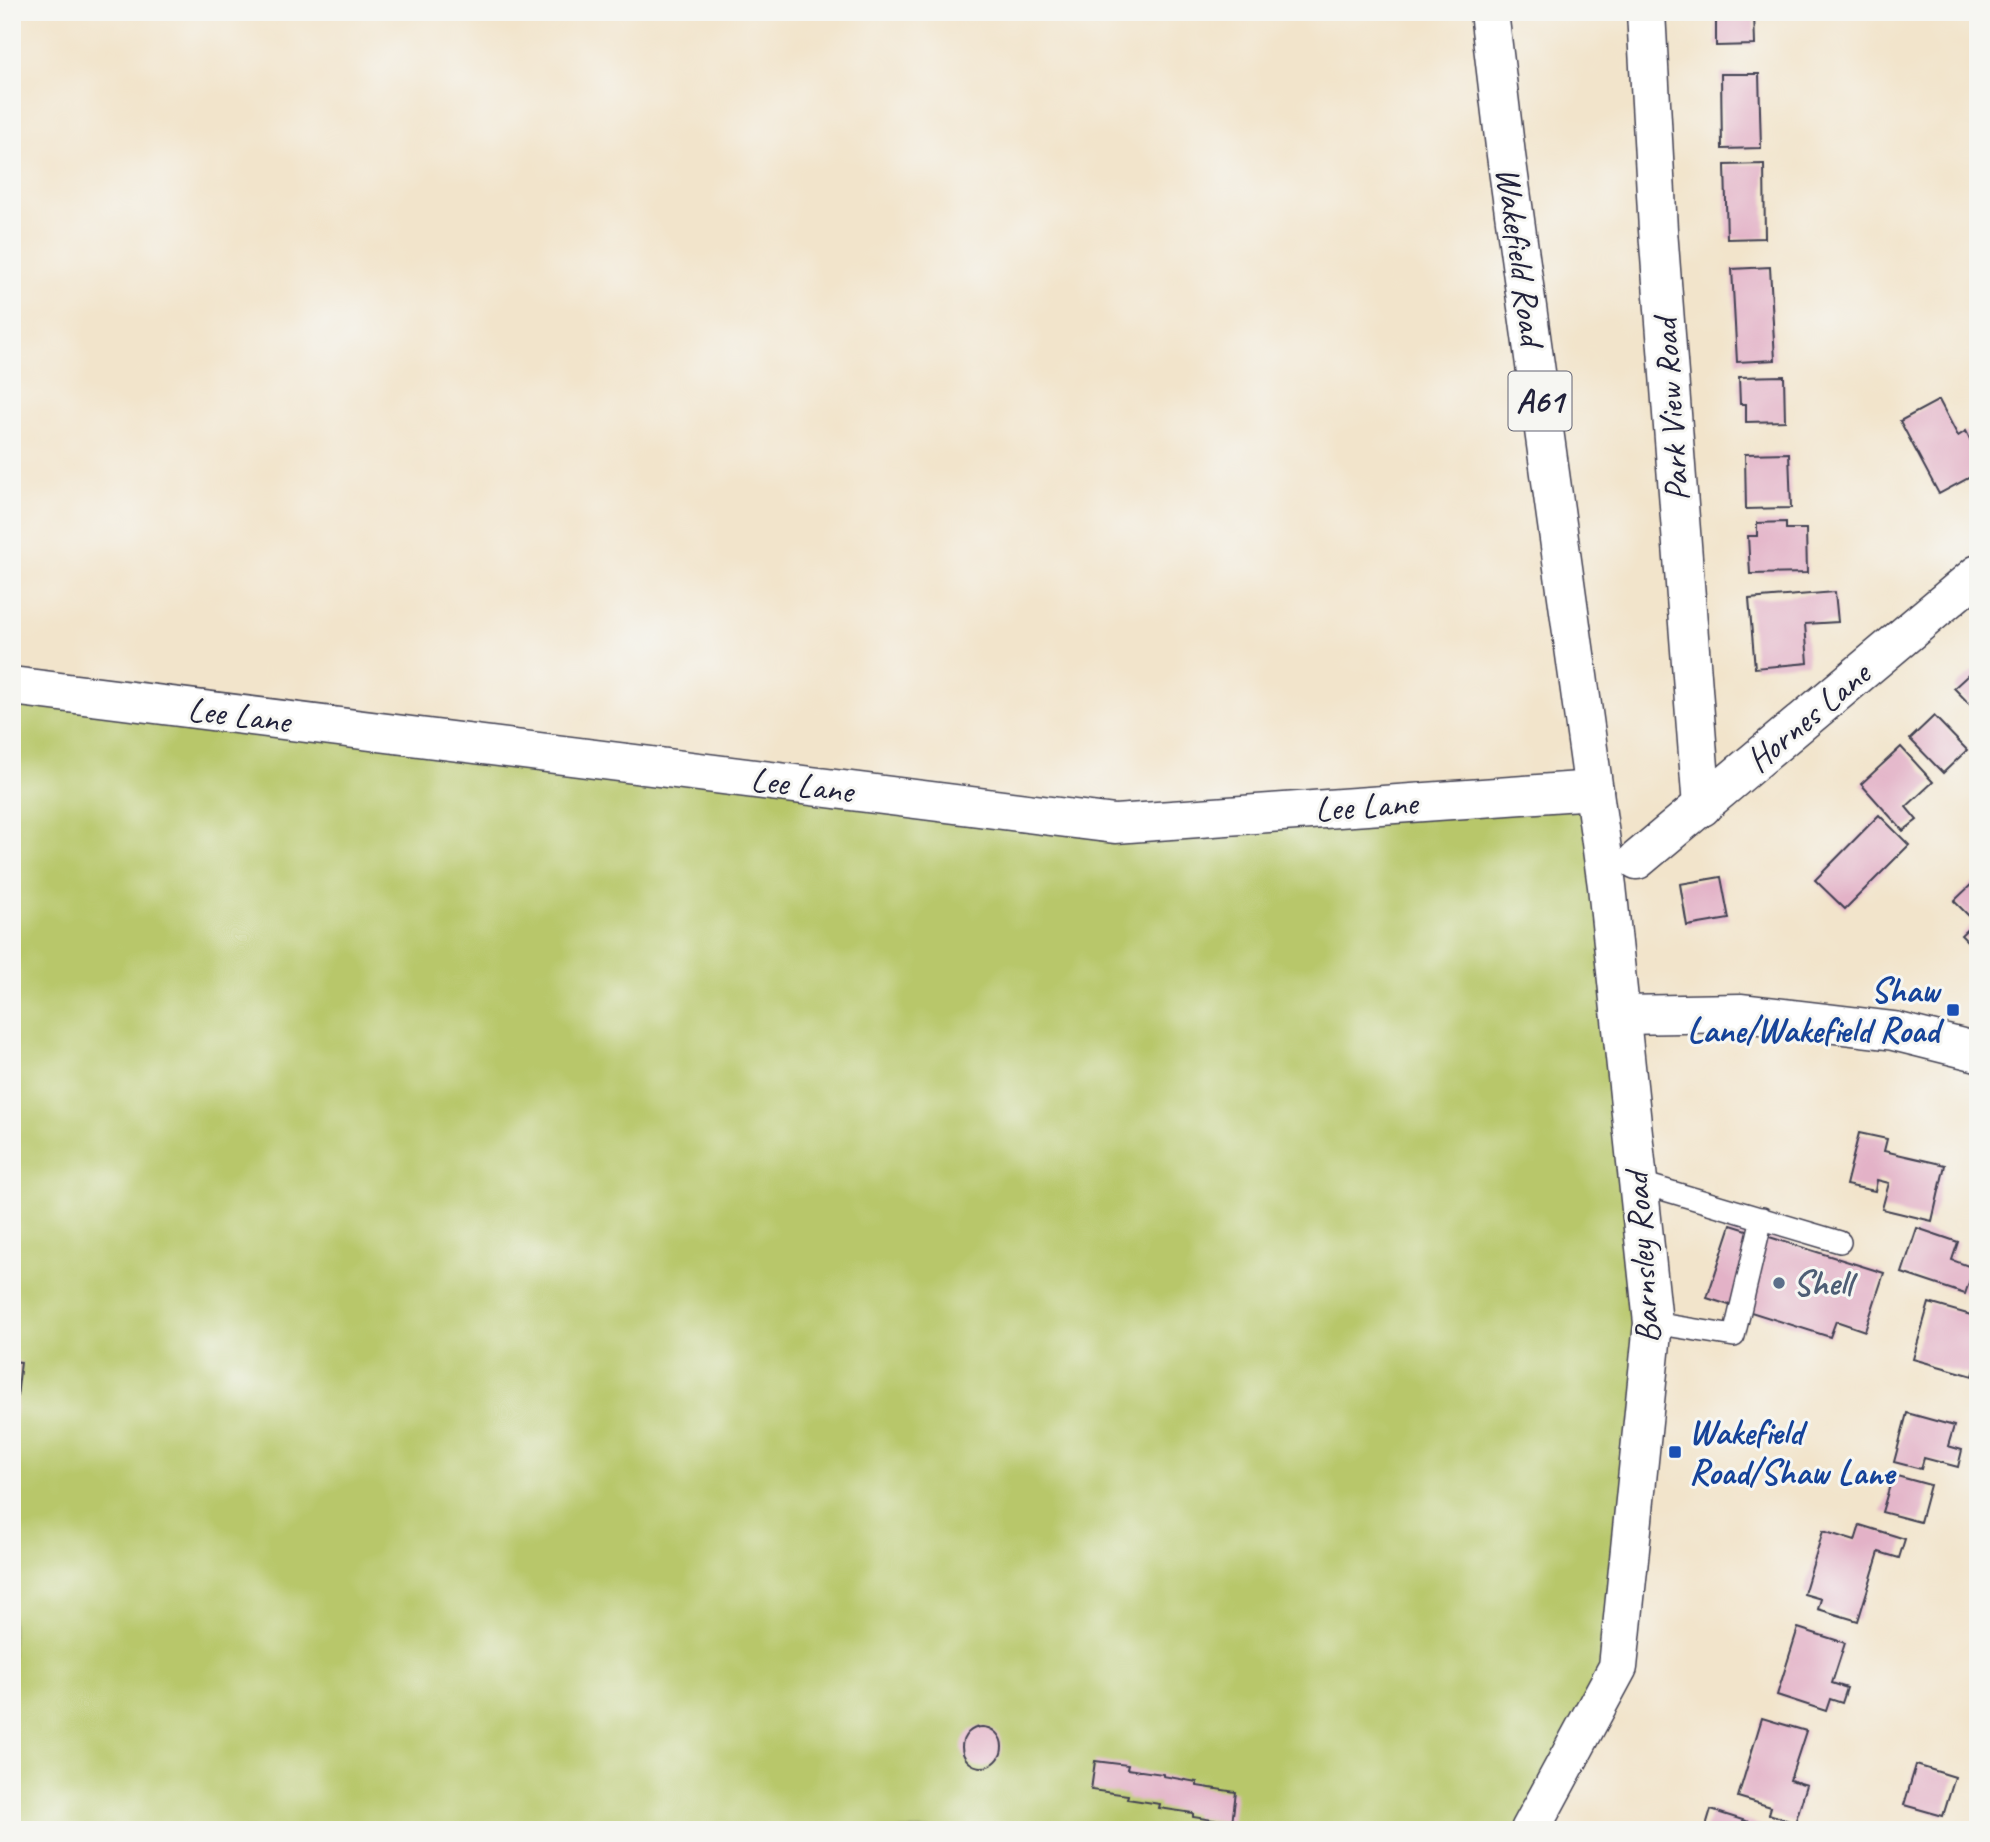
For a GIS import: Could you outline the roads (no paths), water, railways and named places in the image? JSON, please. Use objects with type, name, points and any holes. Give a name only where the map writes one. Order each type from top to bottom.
[{"type":"main road","name":"Wakefield Road","points":[[1489,12],[1506,155],[1594,790]]},
{"type":"main road","name":"Park View Road","points":[[1646,12],[1658,230],[1702,807]]},
{"type":"main road","name":"Hornes Lane","points":[[1636,860],[1978,574]]},
{"type":"main road","name":"Lee Lane","points":[[12,686],[1115,824],[1594,790]]},
{"type":"main road","name":"Barnsley Road","points":[[1530,1830],[1618,1667],[1653,1323],[1608,886],[1594,790]]},
{"type":"main road","points":[[1621,1016],[1742,1013],[1894,1031],[1978,1052]]},
{"type":"lane","points":[[1638,1182],[1840,1242]]},
{"type":"lane","points":[[1653,1323],[1734,1336],[1762,1218]]},
{"type":"place","name":"Shaw Lane/Wakefield Road","points":[[1953,1010]]},
{"type":"place","name":"Shell","points":[[1779,1283]]},
{"type":"place","name":"Wakefield Road/Shaw Lane","points":[[1675,1452]]}]
